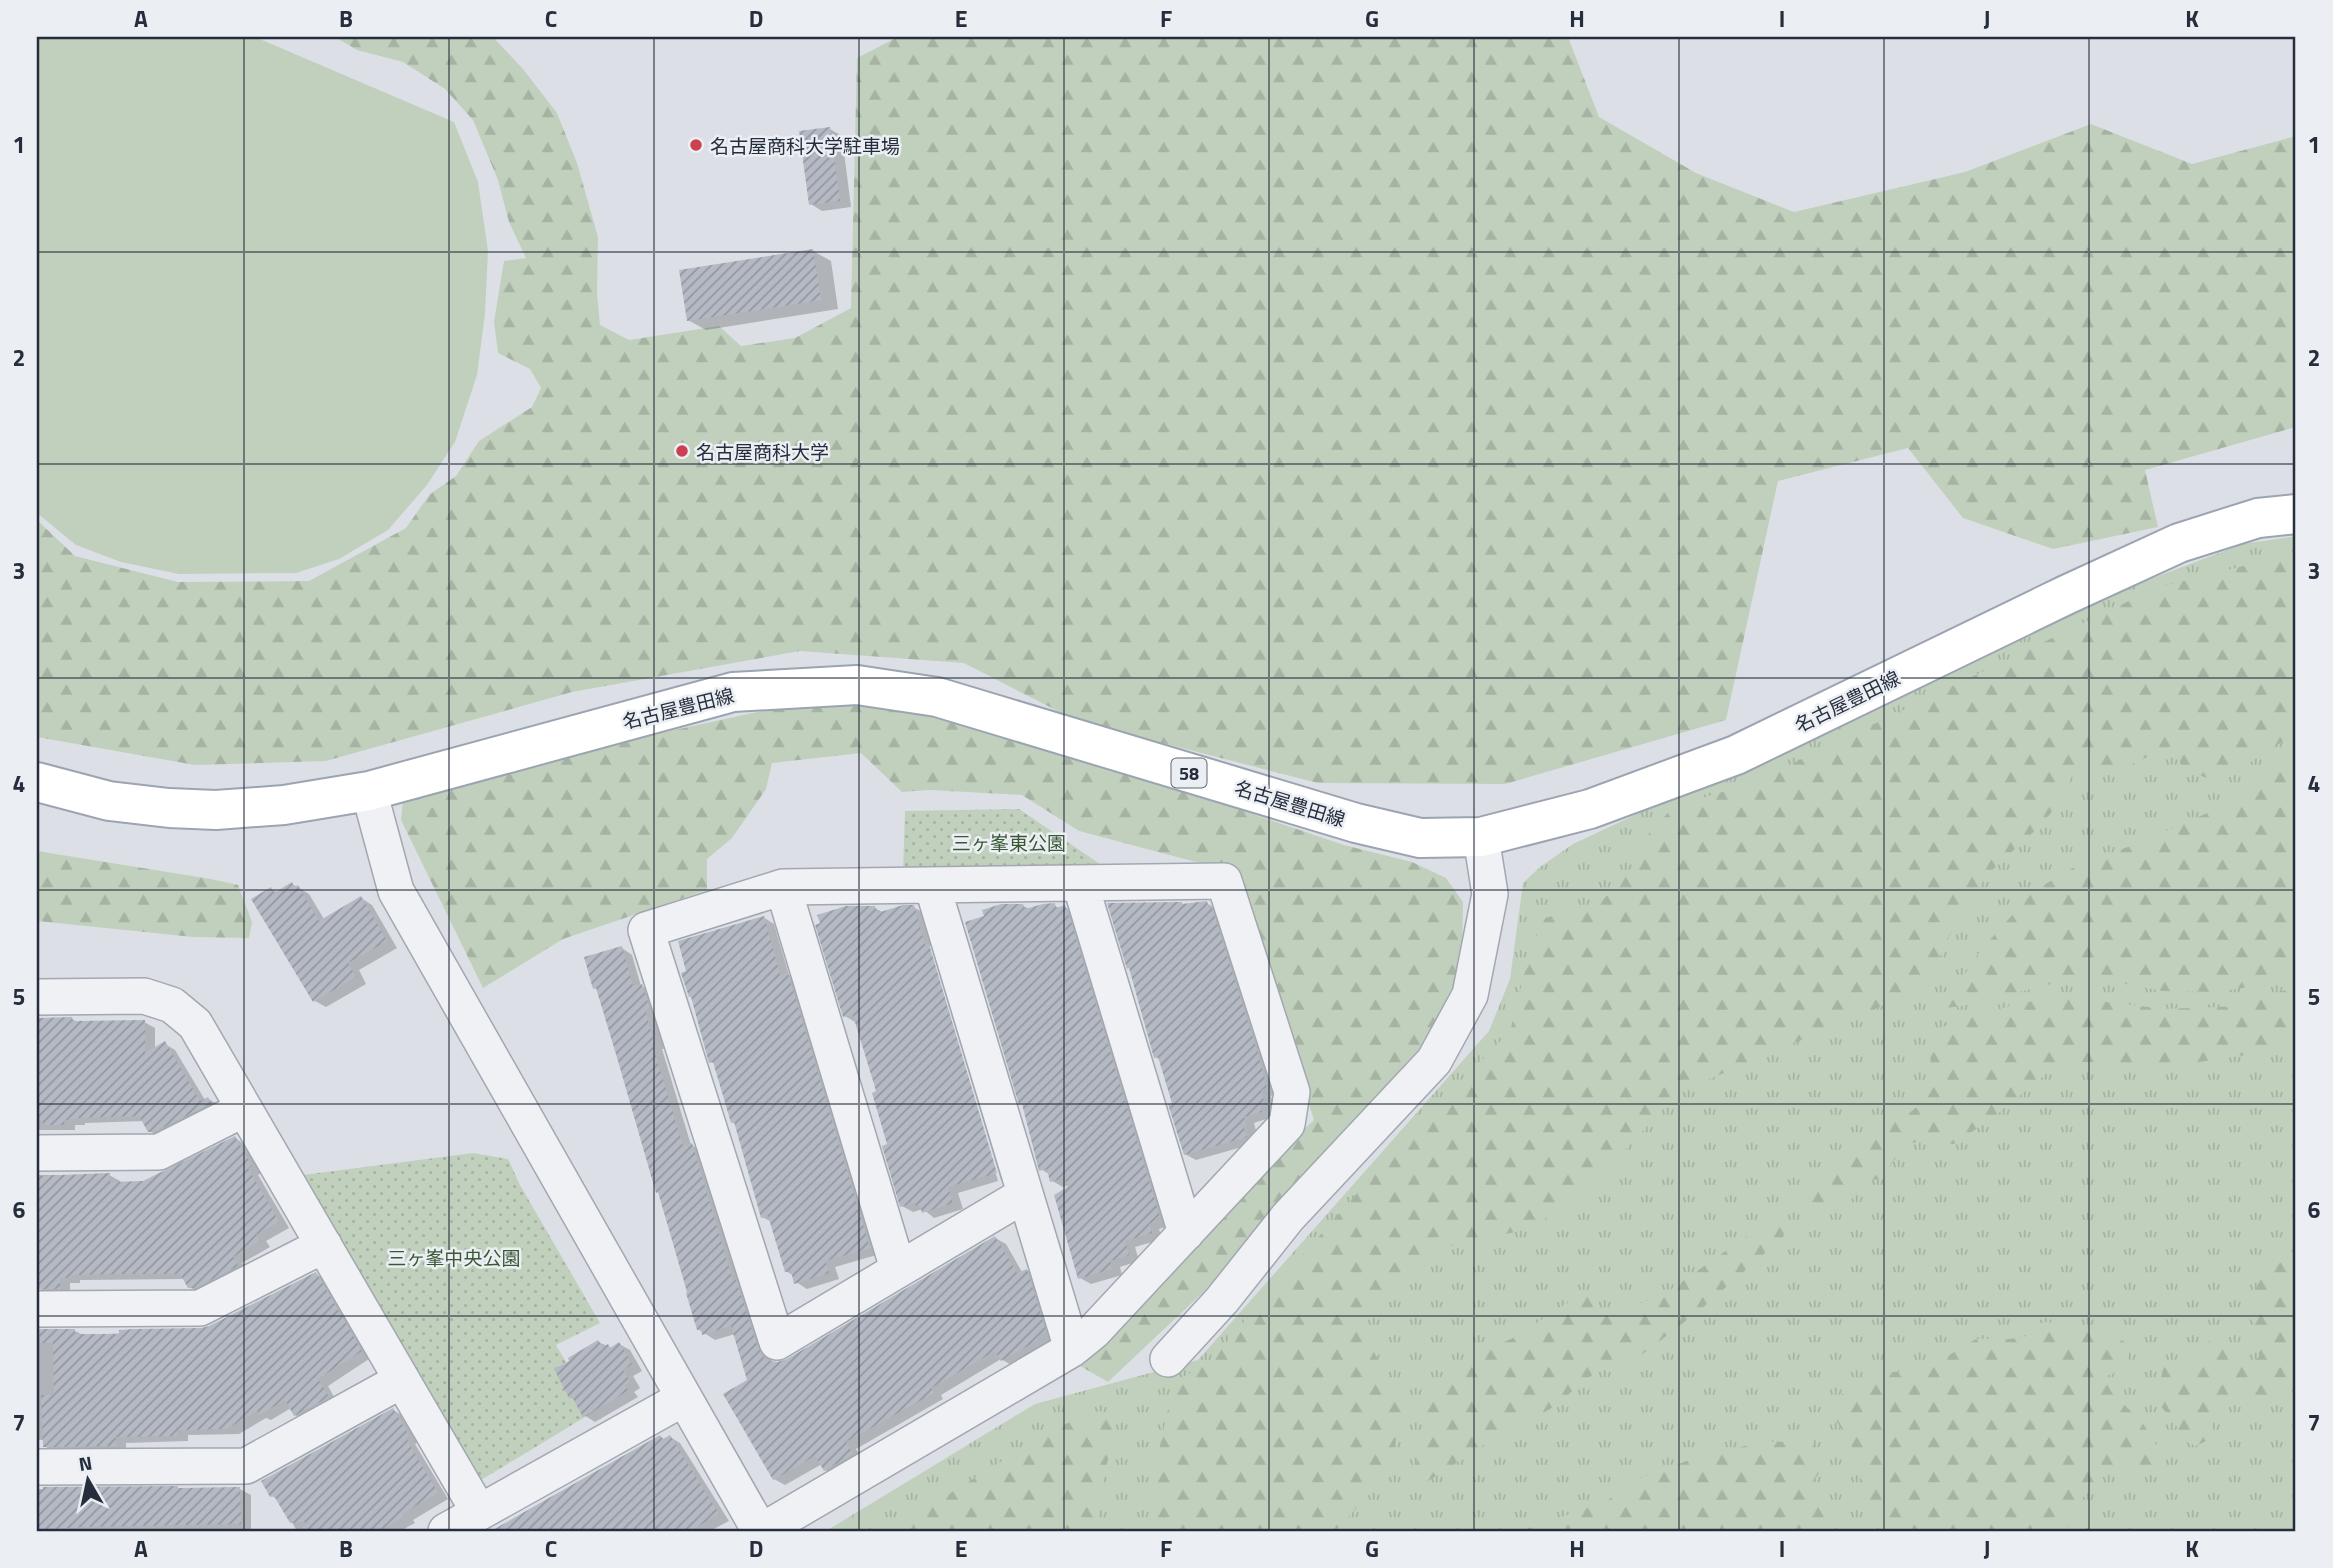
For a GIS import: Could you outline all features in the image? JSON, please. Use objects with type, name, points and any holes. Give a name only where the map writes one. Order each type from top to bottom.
[{"type":"main road","name":"名古屋豊田線","points":[[37,782],[109,801],[169,808],[216,810],[284,806],[369,791],[733,692],[857,685],[937,697],[1369,826],[1420,838],[1482,837],[1590,809],[1735,755],[2179,543],[2258,517],[2296,514]]},
{"type":"street","points":[[369,791],[396,891],[761,1531],[1072,1349],[1093,1332],[1287,1124],[1292,1092],[1224,881],[782,887],[646,930],[776,1342],[1024,1195]]},
{"type":"street","points":[[1168,1359],[1222,1300],[1288,1217],[1434,1061],[1470,995],[1490,894],[1482,837]]},
{"type":"street","points":[[1080,883],[1186,1233]]},
{"type":"street","points":[[932,885],[1072,1349]]},
{"type":"street","points":[[782,887],[898,1269]]},
{"type":"street","points":[[37,997],[144,996],[172,1005],[195,1024],[479,1512]]},
{"type":"street","points":[[37,1153],[159,1152],[244,1109]]},
{"type":"street","points":[[37,1309],[200,1308],[324,1245]]},
{"type":"street","points":[[37,1467],[246,1466],[402,1380]]},
{"type":"street","points":[[446,1531],[684,1398]]},
{"type":"green space","points":[[37,37],[255,37],[454,122],[478,182],[488,251],[485,314],[477,375],[455,442],[427,485],[388,530],[339,559],[296,573],[179,574],[121,562],[76,545],[37,513]]},
{"type":"green space","points":[[335,37],[493,37],[523,69],[557,113],[577,163],[598,237],[597,293],[600,325],[629,340],[719,326],[741,346],[795,338],[851,308],[857,58],[894,37],[1568,37],[1599,117],[1696,173],[1794,212],[1965,172],[2091,124],[2192,164],[2296,136],[2296,427],[2145,470],[2158,527],[2053,549],[1963,518],[1908,448],[1778,481],[1726,720],[1505,784],[1318,783],[1077,721],[964,663],[800,651],[572,692],[326,761],[195,765],[37,737],[37,520],[75,556],[178,582],[309,581],[406,528],[430,494],[456,476],[479,441],[532,407],[541,388],[530,369],[498,353],[494,322],[504,261],[526,258],[509,222],[498,180],[473,120],[445,89],[403,62],[357,50]]},
{"type":"green space","points":[[2296,536],[2296,1531],[826,1531],[1035,1404],[1198,1360],[1489,1031],[1510,979],[1523,883],[1540,867],[1573,844],[2092,601],[2243,544]]},
{"type":"green space","points":[[2296,553],[2296,733],[2241,768],[2213,780],[2184,770],[2171,746],[2115,772],[2076,764],[2065,795],[2042,824],[1988,874],[1955,924],[1930,979],[1882,1006],[1679,1092],[1582,1196],[1528,1229],[1434,1250],[1406,1271],[1360,1331],[1407,1407],[1382,1481],[1335,1531],[1149,1531],[1153,1477],[1174,1382],[1208,1363],[1421,1120],[1510,1032],[1530,950],[1545,918],[1601,902],[1635,865],[1643,840],[1674,806],[1750,784],[2158,587]]},
{"type":"green space","points":[[839,702],[900,704],[974,720],[1344,845],[1412,862],[1446,878],[1463,902],[1462,967],[1440,1025],[1215,1281],[1108,1382],[1080,1366],[1281,1151],[1314,1120],[1239,889],[1226,870],[1079,831],[1022,795],[929,790],[902,792],[861,753],[772,763],[766,789],[732,838],[707,859],[707,890],[563,939],[483,988],[401,820],[404,789],[780,707]]},
{"type":"green space","points":[[2296,755],[2296,971],[2255,986],[2215,992],[2163,991],[2109,981],[2063,981],[1946,1008],[1980,951],[2034,891],[2076,866],[2136,844],[2237,800]]},
{"type":"green space","name":"三ヶ峯東公園","points":[[1019,809],[1119,877],[903,873],[905,811]]},
{"type":"green space","points":[[37,851],[238,885],[252,922],[249,938],[193,937],[37,921]]},
{"type":"green space","points":[[2296,986],[2296,1042],[2260,1053],[2178,1065],[2076,1062],[2053,1068],[1991,1119],[1954,1144],[1936,1145],[1924,1141],[1905,1144],[1882,1178],[1864,1182],[1848,1204],[1827,1216],[1811,1210],[1808,1190],[1811,1172],[1846,1163],[1859,1150],[1872,1145],[1885,1126],[1902,1119],[1923,1102],[1930,1082],[1931,1040],[1936,1029],[2019,1003],[2066,997],[2164,1009],[2244,1006]]},
{"type":"green space","name":"三ヶ峯中央公園","points":[[473,1153],[508,1159],[520,1185],[600,1323],[556,1345],[595,1411],[481,1480],[295,1176]]},
{"type":"green space","points":[[1770,1220],[1788,1220],[1783,1237],[1700,1310],[1639,1357],[1596,1372],[1550,1409],[1485,1444],[1422,1485],[1414,1476],[1429,1391],[1455,1364],[1528,1331],[1547,1315],[1592,1289],[1595,1309],[1603,1316],[1667,1292]]},
{"type":"green space","points":[[2296,1256],[2296,1371],[2284,1390],[2268,1397],[2252,1399],[2236,1390],[2218,1400],[2214,1410],[2212,1438],[2196,1446],[2184,1441],[2173,1419],[2157,1398],[2164,1364],[2198,1361],[2208,1346],[2209,1331],[2225,1328],[2225,1341],[2236,1359],[2247,1365],[2259,1357],[2256,1326],[2250,1311],[2251,1300],[2268,1268]]},
{"type":"green space","points":[[2044,1322],[2056,1323],[2070,1329],[2091,1328],[2110,1333],[2128,1344],[2127,1360],[2116,1372],[2106,1376],[2112,1392],[2144,1425],[2155,1443],[2160,1456],[2157,1465],[2139,1471],[2113,1466],[2088,1491],[2063,1531],[1887,1531],[1871,1513],[1861,1496],[1859,1465],[1851,1444],[1834,1417],[1840,1397],[1850,1382],[1867,1375],[1913,1370],[1946,1357],[1976,1339],[2027,1336],[2030,1328]]},
{"type":"green space","points":[[1099,1411],[1112,1413],[1116,1423],[1100,1496],[1099,1531],[897,1531],[936,1502],[1055,1428]]},
{"type":"green space","points":[[1810,1441],[1823,1456],[1819,1473],[1809,1488],[1831,1531],[1520,1531],[1605,1502],[1638,1479],[1692,1459],[1761,1442]]},
{"type":"building","points":[[830,127],[840,201],[809,205],[799,131]]},
{"type":"building","points":[[813,249],[821,300],[687,321],[679,270]]},
{"type":"building","points":[[292,882],[294,887],[298,885],[319,921],[361,896],[387,941],[348,963],[356,977],[313,1002],[251,899],[271,887],[274,893]]},
{"type":"building","points":[[1207,901],[1209,909],[1212,908],[1267,1088],[1261,1090],[1265,1106],[1261,1107],[1262,1112],[1244,1117],[1246,1125],[1243,1126],[1247,1137],[1184,1155],[1168,1104],[1172,1103],[1158,1057],[1154,1058],[1129,968],[1127,969],[1107,903],[1182,904]]},
{"type":"building","points":[[1055,903],[1056,908],[1065,905],[1069,915],[1160,1217],[1149,1224],[1152,1233],[1125,1241],[1129,1255],[1110,1261],[1112,1269],[1078,1279],[1054,1195],[1068,1185],[1064,1178],[1050,1182],[1047,1169],[1039,1171],[1022,1104],[1019,1105],[965,922],[984,916],[982,910],[1001,904],[1023,904],[1025,909]]},
{"type":"building","points":[[903,905],[914,905],[925,945],[929,944],[997,1173],[948,1187],[953,1203],[922,1213],[920,1206],[916,1207],[915,1203],[900,1207],[882,1146],[887,1144],[872,1093],[876,1091],[853,1015],[843,1017],[815,925],[820,923],[817,915],[846,906],[875,906],[877,913]]},
{"type":"building","points":[[764,916],[780,975],[788,973],[870,1248],[825,1261],[829,1273],[794,1284],[791,1271],[785,1272],[768,1216],[761,1218],[734,1122],[731,1123],[713,1062],[709,1063],[691,997],[681,973],[686,971],[678,941]]},
{"type":"building","points":[[622,946],[633,986],[642,984],[650,1009],[645,1010],[652,1043],[683,1146],[692,1143],[733,1281],[736,1280],[758,1348],[766,1360],[777,1362],[787,1359],[995,1236],[1017,1273],[1027,1269],[1046,1332],[1037,1337],[1038,1340],[1001,1361],[995,1351],[931,1388],[934,1393],[846,1442],[853,1454],[824,1471],[815,1456],[773,1480],[723,1394],[747,1380],[731,1326],[702,1335],[701,1329],[697,1330],[596,988],[593,989],[584,957]]},
{"type":"building","points":[[72,1017],[73,1021],[145,1020],[145,1053],[165,1041],[200,1101],[208,1097],[212,1103],[154,1132],[148,1132],[139,1116],[75,1118],[64,1120],[65,1125],[43,1125],[43,1120],[37,1121],[37,1071],[40,1071],[38,1018]]},
{"type":"building","points":[[235,1136],[252,1166],[248,1168],[279,1222],[256,1235],[260,1241],[233,1257],[238,1266],[195,1288],[188,1288],[180,1274],[126,1274],[70,1275],[70,1278],[60,1278],[60,1289],[37,1289],[37,1176],[110,1173],[110,1182],[143,1181]]},
{"type":"building","points":[[316,1272],[362,1351],[318,1379],[329,1397],[294,1416],[285,1400],[259,1415],[257,1411],[227,1429],[177,1430],[177,1436],[116,1437],[116,1446],[43,1447],[41,1395],[54,1395],[53,1343],[40,1343],[39,1329],[75,1329],[75,1334],[119,1334],[119,1330],[201,1328]]},
{"type":"building","points":[[598,1340],[603,1347],[608,1344],[610,1348],[619,1342],[632,1364],[623,1370],[630,1382],[625,1385],[628,1391],[583,1417],[572,1397],[569,1398],[554,1369]]},
{"type":"building","points":[[393,1408],[409,1436],[406,1438],[438,1493],[403,1513],[405,1516],[379,1531],[295,1531],[310,1522],[290,1523],[274,1496],[270,1497],[261,1481]]},
{"type":"building","points":[[660,1435],[663,1439],[670,1435],[719,1514],[690,1531],[491,1531]]},
{"type":"building","points":[[43,1487],[240,1487],[241,1524],[37,1530],[37,1490],[43,1490]]},
{"type":"place","name":"名古屋商科大学駐車場","points":[[696,145]]},
{"type":"place","name":"名古屋商科大学","points":[[682,451]]}]
